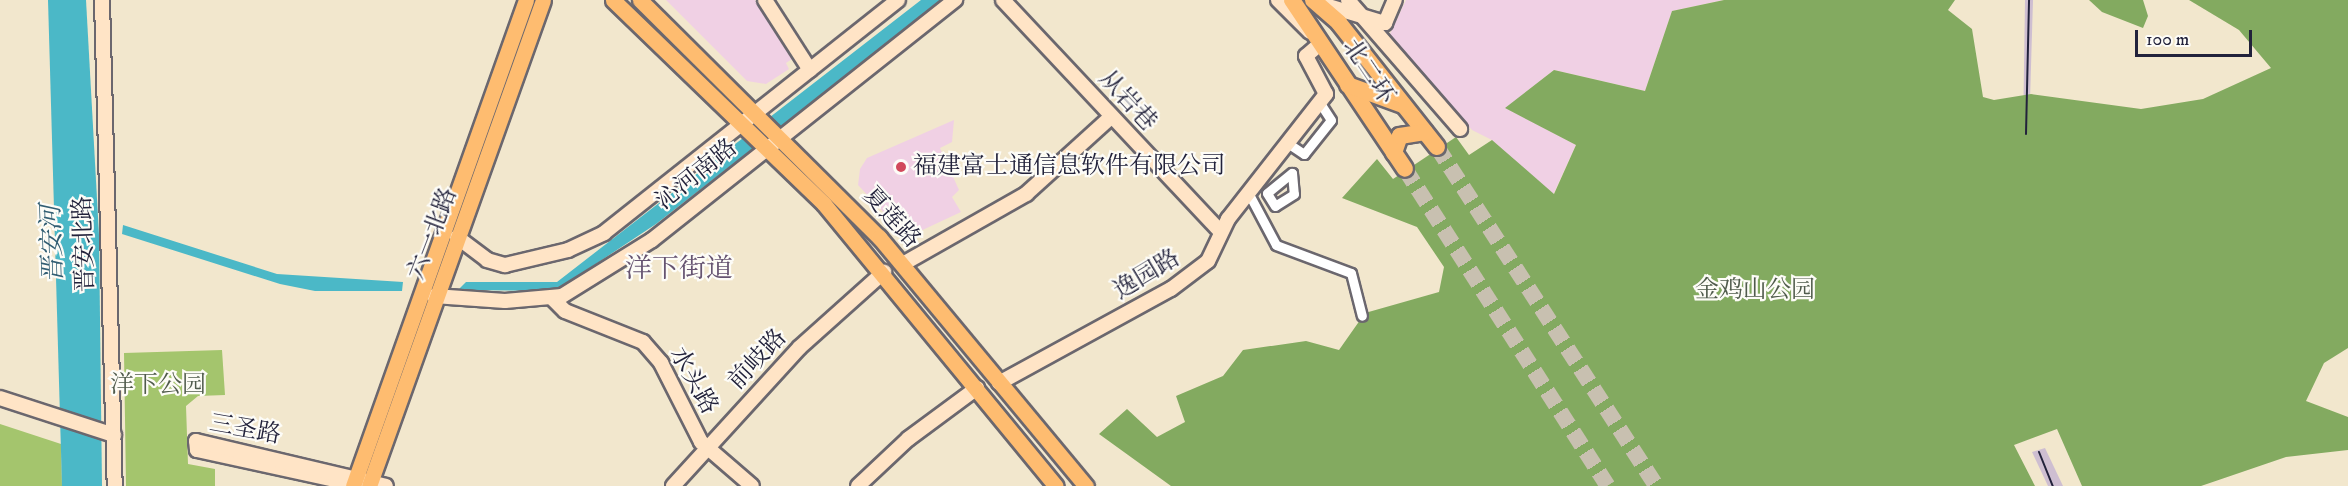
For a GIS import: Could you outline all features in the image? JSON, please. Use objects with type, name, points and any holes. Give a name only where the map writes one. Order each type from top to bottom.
[{"type":"highway","name":"北二环","points":[[1292,0],[1405,169]]},
{"type":"highway","name":"北二环","points":[[1320,2],[1437,147]]},
{"type":"highway","points":[[1374,67],[1376,127]]},
{"type":"highway","points":[[1347,85],[1404,106]]},
{"type":"highway","points":[[1394,153],[1406,132],[1425,132]]},
{"type":"main road","name":"六一北路","points":[[360,483],[526,0]]},
{"type":"main road","name":"六一北路","points":[[360,483],[458,237],[543,0]]},
{"type":"main road","name":"夏莲路","points":[[613,0],[750,118],[782,137],[903,264],[1086,486]]},
{"type":"main road","name":"夏莲路","points":[[640,0],[750,118],[769,147],[884,272],[1056,486]]},
{"type":"street","name":"晋安北路","points":[[102,0],[108,433],[115,486]]},
{"type":"street","points":[[765,0],[810,70]]},
{"type":"street","name":"沁河南路","points":[[458,237],[487,260],[505,265],[568,250],[613,227],[898,0]]},
{"type":"street","name":"沁河南路","points":[[552,298],[652,240],[955,0]]},
{"type":"street","name":"从岩巷","points":[[1003,0],[1220,231]]},
{"type":"street","points":[[1278,0],[1318,40]]},
{"type":"street","points":[[1348,0],[1460,129]]},
{"type":"street","points":[[1320,2],[1385,23],[1395,0]]},
{"type":"street","name":"逸园路","points":[[999,383],[1180,284],[1208,261],[1220,231],[1250,196],[1326,94],[1306,56],[1318,40]]},
{"type":"street","points":[[903,264],[1026,194],[1111,117]]},
{"type":"street","points":[[1250,196],[1276,245],[1351,273],[1362,315]]},
{"type":"street","name":"前岐路","points":[[672,486],[810,336],[884,272]]},
{"type":"street","points":[[434,296],[552,298]]},
{"type":"street","name":"水头路","points":[[552,298],[565,311],[631,335],[648,347],[706,448],[752,486]]},
{"type":"street","points":[[858,486],[908,439],[977,388]]},
{"type":"street","points":[[0,398],[108,433]]},
{"type":"street","name":"三圣路","points":[[360,483],[196,441],[197,450],[360,483],[386,486]]},
{"type":"shaded area","points":[[666,0],[755,0],[792,59],[786,63],[789,69],[766,84],[747,81]]},
{"type":"shaded area","points":[[1406,0],[1724,0],[1672,11],[1645,91],[1554,70],[1506,108],[1576,145],[1553,195],[1492,140],[1472,130],[1389,36]]},
{"type":"shaded area","points":[[2025,0],[2033,0],[2029,133],[2023,135]]},
{"type":"shaded area","points":[[954,120],[952,142],[940,148],[959,190],[952,197],[961,212],[914,234],[900,230],[858,185],[860,169],[867,158]]},
{"type":"shaded area","points":[[2045,448],[2063,486],[2048,486],[2032,452]]},
{"type":"green space","name":"金鸡山公园","points":[[1724,0],[1955,0],[1948,10],[1972,29],[1983,97],[1994,100],[2031,94],[2141,109],[2203,99],[2271,68],[2239,30],[2189,0],[2348,0],[2348,348],[2324,363],[2306,401],[2348,417],[2348,450],[2286,457],[2201,486],[2082,486],[2057,429],[2014,445],[2035,486],[1171,486],[1099,434],[1127,409],[1157,437],[1185,422],[1176,396],[1223,376],[1243,350],[1306,341],[1339,350],[1365,313],[1439,292],[1444,267],[1417,227],[1342,198],[1377,159],[1393,179],[1456,137],[1469,155],[1492,140],[1554,194],[1576,145],[1505,108],[1554,70],[1645,91],[1672,11]]},
{"type":"green space","points":[[2089,0],[2143,0],[2148,16],[2143,28],[2102,12]]},
{"type":"green space","name":"洋下公园","points":[[222,350],[225,395],[198,396],[186,406],[188,464],[215,469],[215,486],[126,486],[124,353]]},
{"type":"green space","points":[[0,424],[61,444],[62,486],[0,486]]},
{"type":"water","points":[[48,0],[86,0],[99,235],[102,486],[62,486]]},
{"type":"water","points":[[921,0],[943,0],[656,224],[555,291],[458,290],[466,282],[557,282]]},
{"type":"water","points":[[123,225],[277,274],[403,282],[402,291],[315,291],[280,284],[122,234]]},
{"type":"tunnel","points":[[1437,147],[1656,486]]},
{"type":"tunnel","points":[[1405,169],[1608,486]]},
{"type":"railway","points":[[2026,134],[2029,0]]},
{"type":"railway","points":[[2039,452],[2053,486]]},
{"type":"place","name":"福建富士通信息软件有限公司","points":[[901,167]]},
{"type":"district","name":"洋下街道","points":[[679,270]]},
{"type":"water label","name":"晋安河","points":[[53,244]]}]
